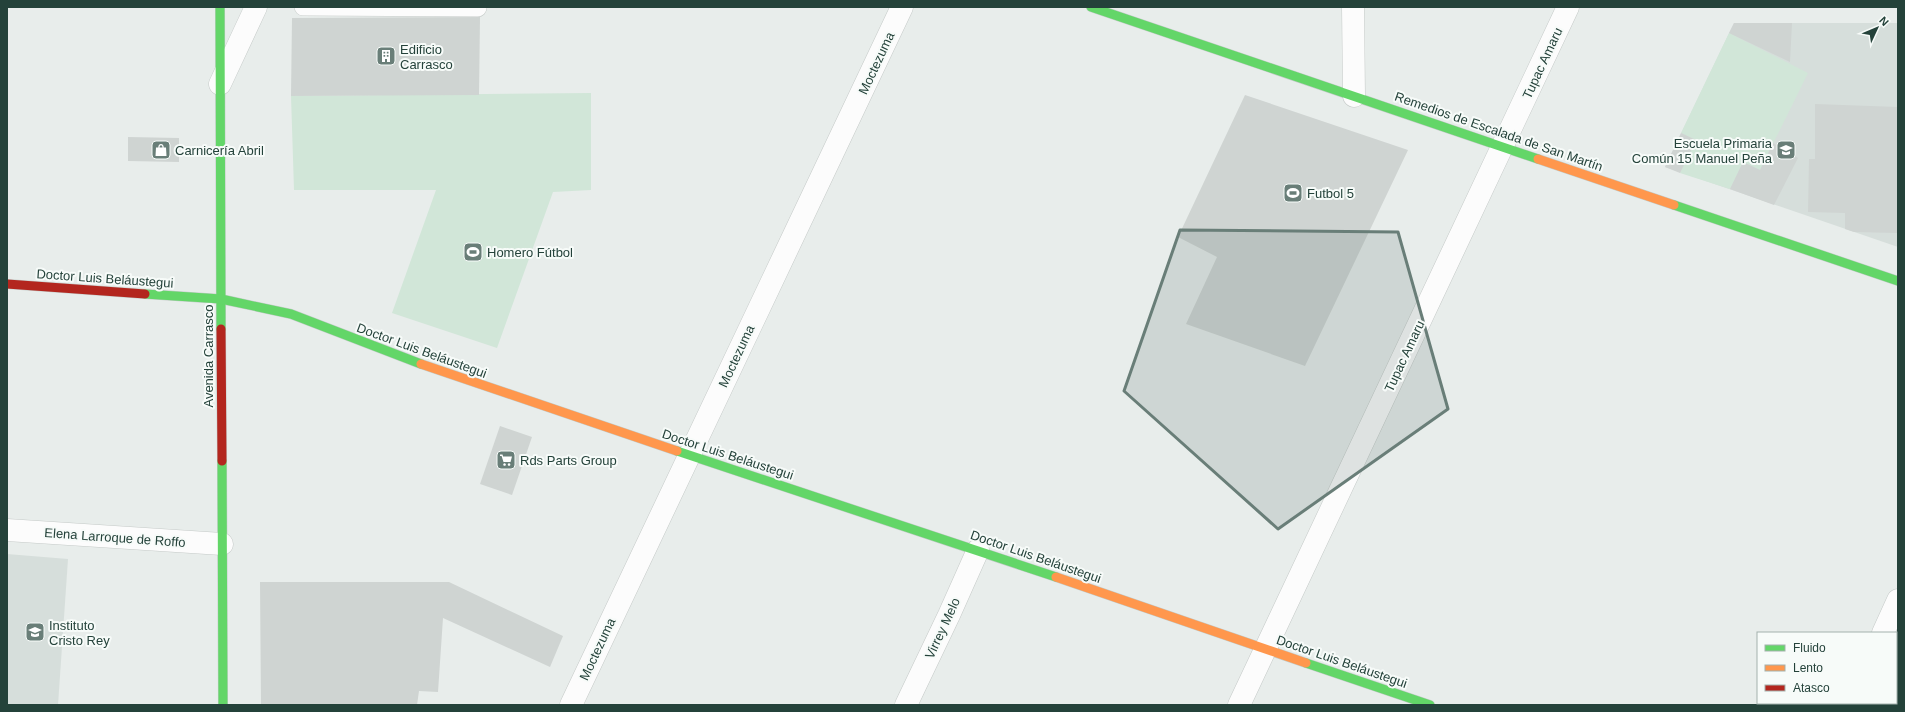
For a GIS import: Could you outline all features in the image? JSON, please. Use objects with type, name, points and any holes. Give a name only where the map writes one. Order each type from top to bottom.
[{"type":"street","name":"Avenida Carrasco","points":[[220,7],[223,705]]},
{"type":"street","points":[[220,84],[256,7]]},
{"type":"street","name":"Moctezuma","points":[[571,705],[902,7]]},
{"type":"street","name":"Remedios de Escalada de San Martín","points":[[1091,7],[1898,281]]},
{"type":"street","points":[[1353,7],[1354,96]]},
{"type":"street","name":"Tupac Amaru","points":[[1239,705],[1504,146],[1568,7]]},
{"type":"street","name":"Doctor Luis Beláustegui","points":[[7,284],[221,299],[291,314],[407,360],[689,456],[978,550],[1430,705]]},
{"type":"street","name":"Elena Larroque de Roffo","points":[[7,530],[222,544]]},
{"type":"street","name":"Virrey Melo","points":[[906,705],[949,616],[978,550]]},
{"type":"street","points":[[1883,632],[1898,600]]},
{"type":"lane","points":[[303,7],[478,8]]},
{"type":"highlighted area","points":[[1180,230],[1398,232],[1448,409],[1278,529],[1124,391]]},
{"type":"shaded area","name":"Escuela Primaria Común 15 Manuel Peña","points":[[1734,23],[1898,23],[1898,247],[1665,167]]},
{"type":"shaded area","name":"Instituto Cristo Rey","points":[[7,554],[68,559],[58,705],[7,705]]},
{"type":"green space","points":[[1729,33],[1808,73],[1760,170],[1743,162],[1730,189],[1680,173],[1696,140],[1681,133]]},
{"type":"green space","name":"Homero Fútbol","points":[[591,93],[591,190],[553,192],[497,348],[392,313],[436,190],[294,190],[291,96]]},
{"type":"building","name":"Edificio Carrasco","points":[[480,17],[479,95],[291,96],[292,18]]},
{"type":"building","points":[[1734,23],[1792,23],[1790,62],[1729,33]]},
{"type":"building","name":"Futbol 5","points":[[1245,95],[1408,150],[1305,366],[1186,324],[1217,257],[1178,237]]},
{"type":"building","points":[[1815,104],[1898,107],[1897,233],[1854,232],[1845,229],[1845,213],[1808,212],[1809,159],[1815,159]]},
{"type":"building","points":[[1681,133],[1696,140],[1680,173],[1665,167]]},
{"type":"building","points":[[128,137],[179,138],[179,162],[128,161]]},
{"type":"building","points":[[1773,143],[1798,158],[1774,205],[1730,189],[1743,162],[1760,170]]},
{"type":"building","name":"Rds Parts Group","points":[[500,426],[532,437],[512,495],[480,484]]},
{"type":"building","points":[[260,582],[449,582],[563,636],[550,667],[443,618],[438,692],[419,691],[417,705],[261,705]]},
{"type":"traffic: fast","points":[[220,7],[221,329]]},
{"type":"traffic: fast","points":[[1091,7],[1538,159]]},
{"type":"traffic: fast","points":[[1674,205],[1898,281]]},
{"type":"traffic: fast","points":[[145,294],[221,299],[291,314],[421,364]]},
{"type":"traffic: fast","points":[[677,451],[1056,577]]},
{"type":"traffic: fast","points":[[222,461],[223,705]]},
{"type":"traffic: fast","points":[[1306,663],[1430,705]]},
{"type":"traffic: slow","points":[[1538,159],[1674,205]]},
{"type":"traffic: slow","points":[[421,364],[677,451]]},
{"type":"traffic: slow","points":[[1056,577],[1306,663]]},
{"type":"traffic: jam","points":[[7,284],[145,294]]},
{"type":"traffic: jam","points":[[221,329],[222,461]]},
{"type":"place","name":"Edificio Carrasco","points":[[386,56]]},
{"type":"place","name":"Carnicería Abril","points":[[161,150]]},
{"type":"place","name":"Escuela Primaria Común 15 Manuel Peña","points":[[1786,150]]},
{"type":"place","name":"Futbol 5","points":[[1293,193]]},
{"type":"place","name":"Homero Fútbol","points":[[473,252]]},
{"type":"place","name":"Rds Parts Group","points":[[506,460]]},
{"type":"place","name":"Instituto Cristo Rey","points":[[35,632]]}]
